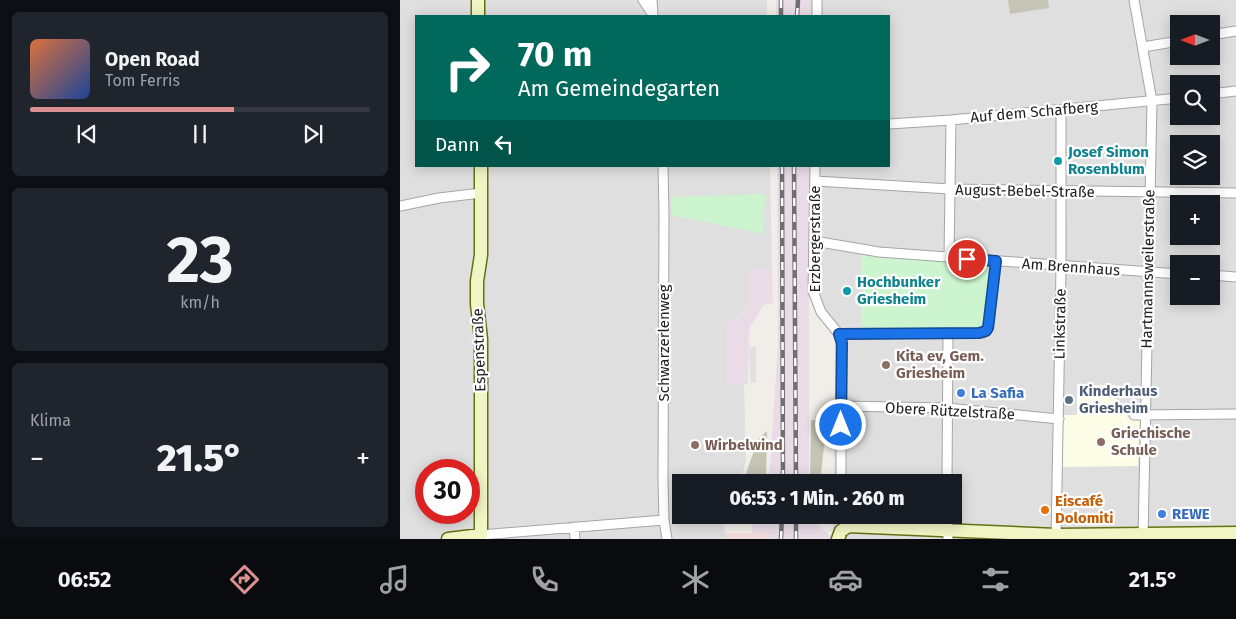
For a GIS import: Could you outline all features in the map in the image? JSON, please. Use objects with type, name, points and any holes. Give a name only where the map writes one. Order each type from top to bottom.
[{"type":"street","points":[[478,0],[478,15]]},
{"type":"street","points":[[644,0],[653,15]]},
{"type":"street","points":[[652,0],[653,15]]},
{"type":"street","points":[[817,0],[817,15]]},
{"type":"street","name":"Hartmannsweilerstraße","points":[[1134,0],[1152,101],[1143,537]]},
{"type":"street","points":[[1220,33],[1236,30]]},
{"type":"street","points":[[1143,47],[1170,42]]},
{"type":"street","points":[[1220,93],[1236,91]]},
{"type":"street","name":"Auf dem Schafberg","points":[[890,124],[1170,99]]},
{"type":"street","name":"Linkstraße","points":[[1056,537],[1062,110]]},
{"type":"street","points":[[949,258],[951,120]]},
{"type":"street","name":"Espenstraße","points":[[481,167],[481,255],[477,281],[480,339],[481,537]]},
{"type":"street","name":"Schwarzerlenweg","points":[[663,167],[663,480],[664,520],[667,539]]},
{"type":"street","name":"Erzbergerstraße","points":[[814,167],[813,291],[821,312],[839,334]]},
{"type":"street","name":"August-Bebel-Straße","points":[[815,181],[950,189],[1236,193]]},
{"type":"street","points":[[400,206],[439,198],[481,193]]},
{"type":"street","name":"Am Brennhaus","points":[[814,241],[879,252],[1170,273]]},
{"type":"street","points":[[841,474],[842,343],[839,334],[979,333],[986,331],[988,328],[996,261]]},
{"type":"street","points":[[1220,276],[1236,277]]},
{"type":"street","points":[[947,474],[948,333]]},
{"type":"street","name":"Obere Rützelstraße","points":[[841,406],[947,408],[1059,418]]},
{"type":"street","points":[[1134,415],[1236,414]]},
{"type":"street","points":[[448,539],[664,520]]},
{"type":"street","points":[[838,539],[841,531],[848,526],[948,535],[1056,537],[1143,537],[1236,533]]},
{"type":"street","points":[[574,527],[575,539]]},
{"type":"shaded area","points":[[400,0],[767,0],[767,15],[415,15],[415,167],[770,167],[772,268],[749,268],[749,304],[746,310],[733,320],[726,385],[744,384],[746,461],[742,474],[672,474],[672,524],[724,524],[725,539],[400,539]]},
{"type":"shaded area","points":[[776,0],[809,0],[809,15],[776,15]]},
{"type":"shaded area","points":[[809,0],[1236,0],[1236,539],[833,539],[833,524],[962,524],[962,474],[834,474],[836,341],[809,286],[809,167],[890,167],[890,15],[809,15]]},
{"type":"shaded area","points":[[1008,0],[1048,0],[1049,8],[1010,14]]},
{"type":"shaded area","points":[[777,167],[809,167],[809,474],[769,474],[778,346]]},
{"type":"shaded area","points":[[749,268],[772,268],[773,303],[764,305],[749,328],[748,384],[726,385],[726,323],[737,318],[748,307]]},
{"type":"shaded area","points":[[749,347],[756,347],[756,383],[750,383]]},
{"type":"shaded area","name":"Griechische Schule","points":[[1077,385],[1116,385],[1116,410],[1127,410],[1127,417],[1140,418],[1138,466],[1062,467],[1063,415],[1077,415]]},
{"type":"shaded area","points":[[811,420],[827,421],[821,474],[810,474]]},
{"type":"shaded area","points":[[767,431],[766,474],[746,474],[758,439]]},
{"type":"shaded area","points":[[752,524],[817,524],[833,539],[768,539],[767,533],[752,533]]},
{"type":"shaded area","points":[[725,533],[767,533],[768,539],[725,539]]},
{"type":"green space","points":[[765,194],[763,234],[672,215],[671,197]]},
{"type":"green space","points":[[861,255],[989,265],[984,325],[978,330],[861,327]]},
{"type":"railway","points":[[781,0],[781,15]]},
{"type":"railway","points":[[797,15],[798,0]]},
{"type":"railway","points":[[782,167],[783,474]]},
{"type":"railway","points":[[794,167],[796,474]]},
{"type":"railway","points":[[781,539],[782,524]]},
{"type":"railway","points":[[796,524],[796,539]]},
{"type":"place","name":"Josef Simon Rosenblum","points":[[1058,161]]},
{"type":"place","name":"Hochbunker Griesheim","points":[[847,291]]},
{"type":"place","name":"Kita ev, Gem. Griesheim","points":[[886,365]]},
{"type":"place","name":"La Safia","points":[[961,393]]},
{"type":"place","name":"Kinderhaus Griesheim","points":[[1069,400]]},
{"type":"place","name":"Griechische Schule","points":[[1101,442]]},
{"type":"place","name":"Wirbelwind","points":[[695,445]]},
{"type":"place","name":"Eiscafé Dolomiti","points":[[1045,510]]},
{"type":"place","name":"REWE","points":[[1162,514]]},
{"type":"route","points":[[841,425],[842,343],[839,334],[846,332],[983,333],[986,331],[989,325],[996,261],[967,259]]}]
